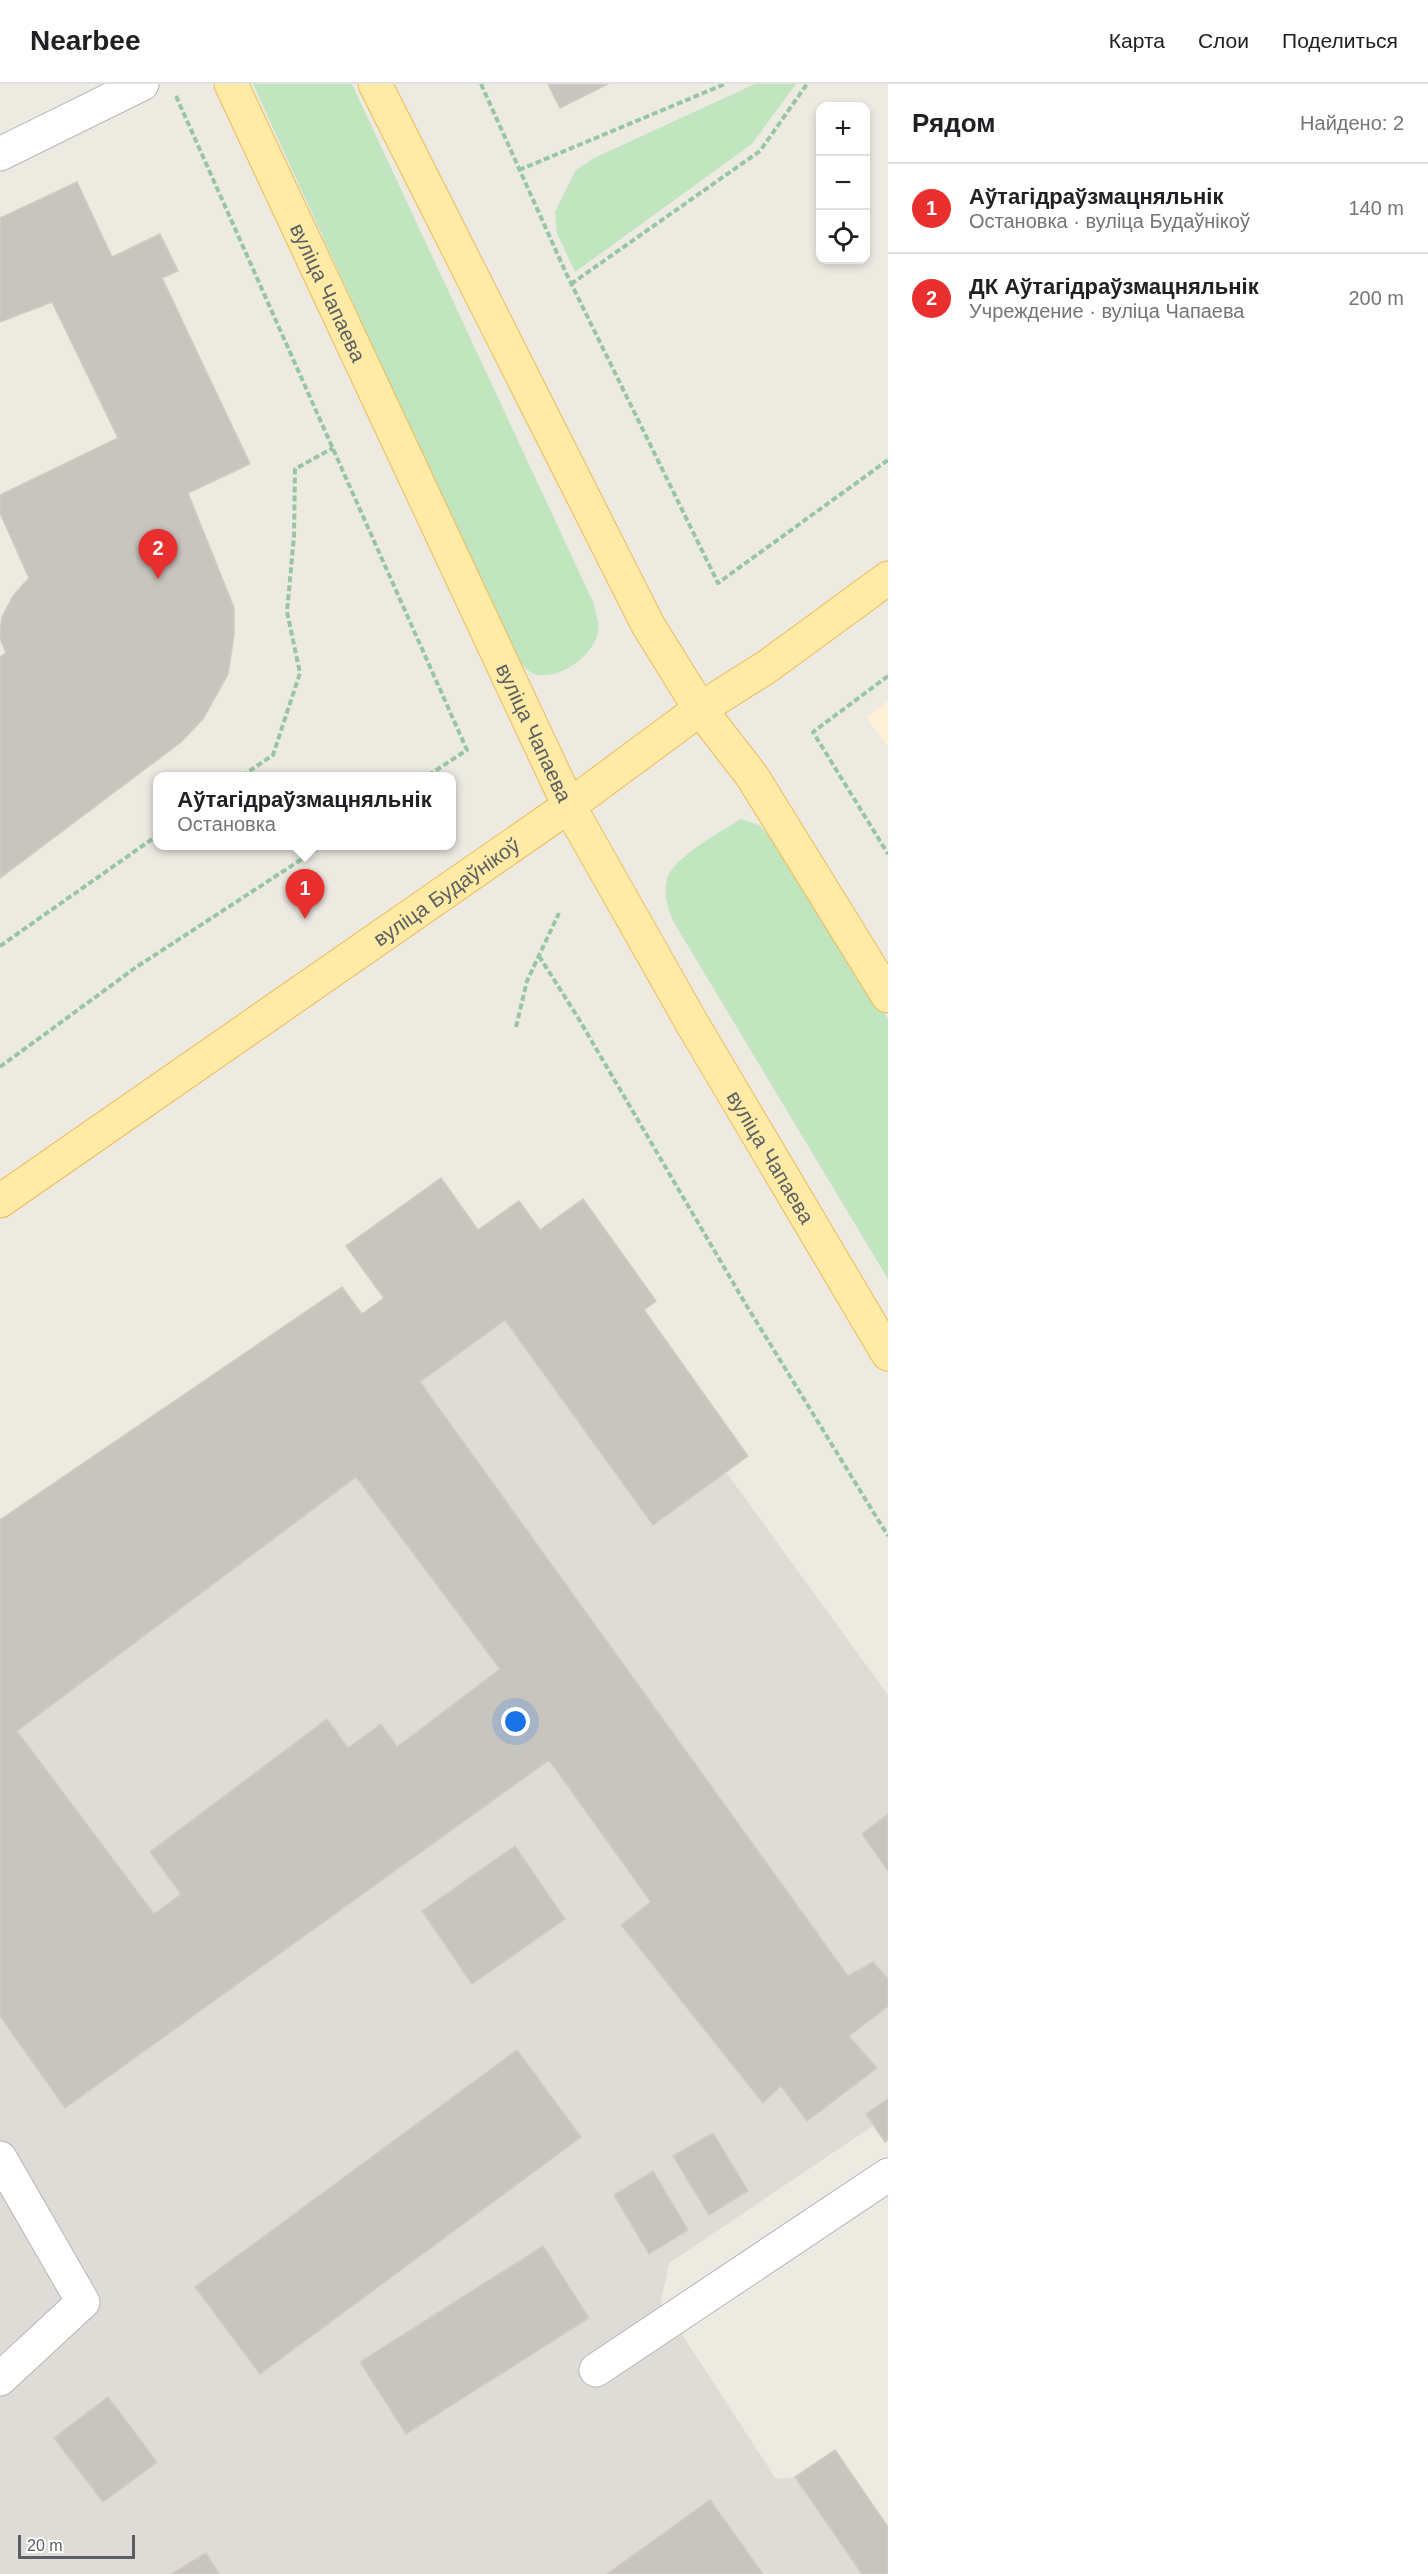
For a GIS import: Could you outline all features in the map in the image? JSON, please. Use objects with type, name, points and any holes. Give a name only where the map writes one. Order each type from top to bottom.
[{"type":"main road","name":"вуліца Чапаева","points":[[231,84],[569,806],[693,1025],[888,1354]]},
{"type":"main road","points":[[375,84],[648,625],[700,709],[752,776],[888,996]]},
{"type":"main road","name":"вуліца Будаўнікоў","points":[[0,1201],[569,806],[700,709],[768,666],[888,578]]},
{"type":"lane","points":[[0,153],[142,84]]},
{"type":"lane","points":[[0,2158],[83,2302],[0,2379]]},
{"type":"lane","points":[[596,2370],[888,2175]]},
{"type":"path","points":[[481,84],[571,284],[717,584],[888,460]]},
{"type":"path","points":[[519,170],[725,84]]},
{"type":"path","points":[[571,284],[760,151],[807,84]]},
{"type":"path","points":[[175,95],[467,750],[434,772]]},
{"type":"path","points":[[249,772],[273,755],[300,673],[287,612],[294,536],[295,469],[333,448]]},
{"type":"path","points":[[888,676],[813,732],[888,854]]},
{"type":"path","points":[[0,946],[153,839]]},
{"type":"path","points":[[0,1067],[135,968],[316,850]]},
{"type":"path","points":[[516,1027],[527,981],[559,913]]},
{"type":"path","points":[[539,956],[577,1016],[745,1303],[888,1536]]},
{"type":"shaded area","points":[[888,701],[888,747],[866,717]]},
{"type":"shaded area","points":[[441,1178],[478,1230],[540,1230],[583,1199],[656,1301],[644,1311],[748,1456],[726,1472],[888,1695],[888,2140],[885,2142],[873,2126],[669,2263],[661,2302],[776,2479],[795,2477],[835,2450],[888,2527],[888,2574],[0,2574],[0,1520],[362,1314],[383,1298],[346,1246]]},
{"type":"green space","points":[[253,84],[352,84],[594,604],[598,622],[595,641],[582,658],[573,665],[553,674],[534,674],[525,668],[513,654]]},
{"type":"green space","points":[[755,84],[796,84],[752,144],[575,272],[557,233],[555,212],[576,170],[594,158]]},
{"type":"green space","points":[[741,819],[759,825],[774,841],[817,903],[888,1019],[888,1279],[669,911],[667,879],[678,862]]},
{"type":"building","points":[[548,84],[608,84],[560,108]]},
{"type":"building","points":[[77,182],[112,257],[160,234],[178,271],[162,278],[250,464],[188,493],[234,608],[234,635],[228,674],[203,719],[181,742],[0,878],[0,657],[6,653],[0,638],[0,630],[2,617],[13,596],[29,578],[0,513],[0,495],[118,438],[52,302],[0,322],[0,218]]},
{"type":"building","points":[[441,1178],[478,1230],[519,1201],[540,1230],[583,1199],[656,1301],[644,1310],[748,1456],[653,1525],[505,1320],[420,1382],[848,1976],[873,1962],[888,1979],[888,2006],[849,2036],[877,2068],[807,2121],[781,2086],[763,2103],[621,1925],[651,1902],[549,1760],[65,2108],[0,2016],[0,1520],[342,1287],[362,1314],[384,1298],[346,1246]],"holes":[[[356,1477],[500,1669],[397,1747],[381,1724],[348,1748],[327,1719],[150,1852],[181,1894],[154,1914],[17,1731]]]},
{"type":"building","points":[[888,1814],[888,1871],[862,1834]]},
{"type":"building","points":[[515,1846],[565,1919],[472,1984],[422,1911]]},
{"type":"building","points":[[517,2050],[581,2137],[260,2374],[195,2287]]},
{"type":"building","points":[[888,2099],[888,2140],[885,2142],[866,2114]]},
{"type":"building","points":[[713,2133],[748,2191],[709,2215],[673,2156]]},
{"type":"building","points":[[653,2171],[688,2230],[649,2254],[614,2195]]},
{"type":"building","points":[[543,2246],[589,2318],[406,2434],[360,2362]]},
{"type":"building","points":[[108,2397],[157,2462],[103,2502],[54,2438]]},
{"type":"building","points":[[835,2450],[888,2527],[888,2574],[862,2574],[795,2477]]},
{"type":"building","points":[[710,2500],[763,2574],[607,2574]]},
{"type":"building","points":[[206,2553],[219,2574],[171,2574]]},
{"type":"place","name":"ДК Аўтагідраўзмацняльнік","points":[[158,579]]},
{"type":"place","name":"Аўтагідраўзмацняльнік","points":[[305,919]]}]
